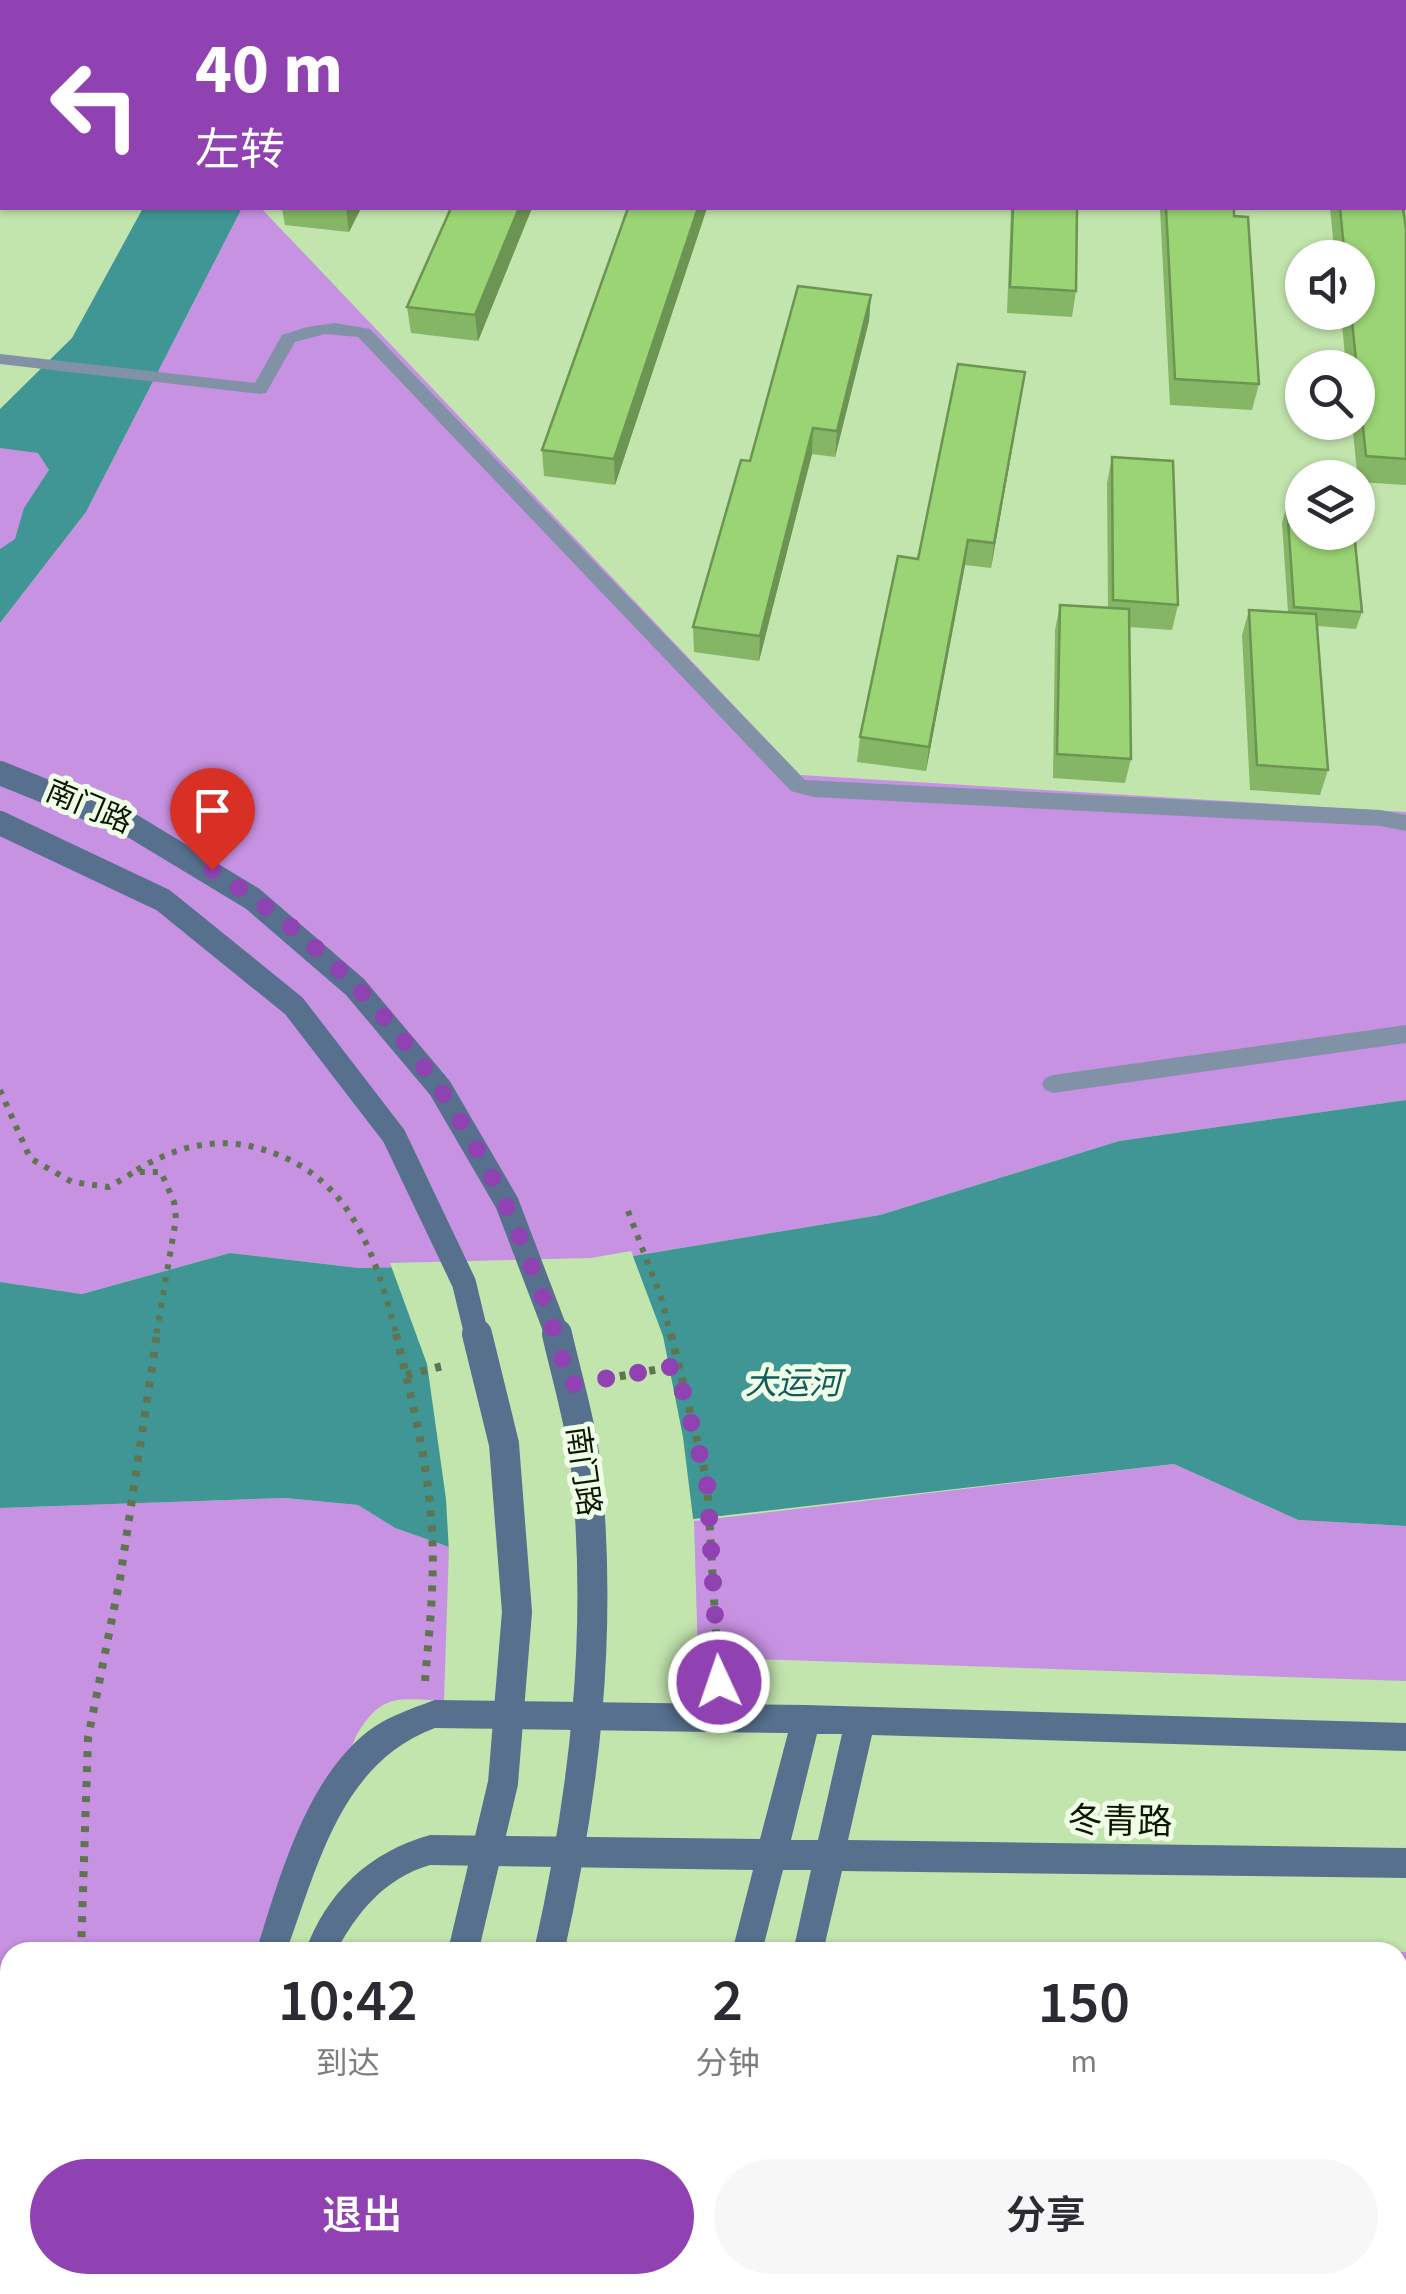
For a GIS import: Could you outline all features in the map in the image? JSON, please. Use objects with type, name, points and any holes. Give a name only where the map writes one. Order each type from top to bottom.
[{"type":"main road","name":"南门路","points":[[0,773],[85,803],[188,855],[283,919],[368,998],[442,1090],[505,1197],[552,1318],[569,1385],[592,1530],[592,1688],[570,1861],[551,1942]]},
{"type":"main road","name":"南门路","points":[[0,823],[136,886],[218,941],[264,979],[306,1020],[382,1116],[444,1228],[468,1289],[504,1426],[514,1500],[518,1578],[517,1660],[508,1746],[493,1834],[466,1942]]},
{"type":"main road","points":[[275,1942],[336,1790],[376,1744],[422,1717],[450,1712],[806,1719],[1406,1737]]},
{"type":"main road","points":[[750,1942],[806,1719]]},
{"type":"main road","points":[[811,1942],[860,1721]]},
{"type":"main road","name":"冬青路","points":[[325,1942],[370,1878],[414,1853],[453,1849],[1406,1864]]},
{"type":"lane","points":[[0,359],[260,389],[288,339],[324,328],[343,327],[364,333],[798,786],[813,790],[1380,818],[1406,823]]},
{"type":"lane","points":[[1053,1084],[1406,1034]]},
{"type":"path","points":[[0,1090],[30,1158],[72,1182],[109,1186],[182,1146],[220,1142],[274,1148],[324,1179],[369,1240],[416,1404],[424,1451],[434,1561],[422,1717]]},
{"type":"path","points":[[81,1942],[88,1738],[120,1579],[168,1250],[178,1227],[175,1198],[162,1172],[134,1172]]},
{"type":"path","points":[[628,1211],[662,1300],[707,1482],[721,1718]]},
{"type":"path","points":[[569,1385],[676,1366]]},
{"type":"shaded area","points":[[241,210],[263,210],[800,775],[1406,812],[1406,1100],[1119,1141],[880,1215],[591,1263],[359,1268],[230,1253],[82,1294],[0,1282],[0,623],[86,512]]},
{"type":"shaded area","points":[[0,440],[84,456],[0,574]]},
{"type":"shaded area","points":[[1174,1464],[1298,1520],[1406,1526],[1406,1681],[698,1657],[694,1521]]},
{"type":"shaded area","points":[[285,1498],[358,1505],[395,1528],[449,1547],[444,1701],[392,1701],[365,1722],[356,1736],[276,1942],[0,1942],[0,1508]]},
{"type":"water","points":[[142,210],[241,210],[86,512],[0,623],[0,549],[15,539],[24,508],[49,470],[38,453],[0,448],[0,409],[72,338]]},
{"type":"water","name":"大运河","points":[[1406,1100],[1406,1526],[1298,1520],[1174,1464],[449,1547],[395,1528],[358,1505],[285,1498],[0,1508],[0,1282],[82,1294],[230,1253],[359,1268],[591,1263],[880,1215],[1119,1141]]},
{"type":"pier","points":[[631,1251],[663,1336],[683,1437],[694,1526],[449,1552],[446,1499],[427,1364],[390,1263],[591,1258]]},
{"type":"building","points":[[450,210],[518,210],[475,315],[407,307]]},
{"type":"building","points":[[627,210],[697,210],[614,459],[542,450]]},
{"type":"building","points":[[1013,210],[1077,210],[1076,291],[1010,287]]},
{"type":"building","points":[[1166,210],[1234,210],[1234,216],[1248,217],[1259,384],[1175,379]]},
{"type":"building","points":[[1340,210],[1403,210],[1406,459],[1366,456],[1364,440],[1375,440],[1375,350],[1355,350],[1353,330],[1375,330],[1375,240],[1343,240]]},
{"type":"building","points":[[798,286],[871,295],[837,431],[813,428],[760,636],[693,627],[741,460],[750,461]]},
{"type":"building","points":[[958,364],[1025,372],[994,543],[968,540],[929,747],[860,737],[898,556],[918,559]]},
{"type":"building","points":[[1112,457],[1173,461],[1178,605],[1113,600]]},
{"type":"building","points":[[1290,550],[1356,550],[1362,612],[1294,607]]},
{"type":"building","points":[[1060,605],[1129,609],[1131,759],[1057,754]]},
{"type":"building","points":[[1249,610],[1316,614],[1328,770],[1257,765]]},
{"type":"route","points":[[212,870],[283,919],[327,957],[407,1042],[442,1090],[505,1197],[552,1318],[569,1385],[676,1366],[707,1482],[719,1682]]}]
